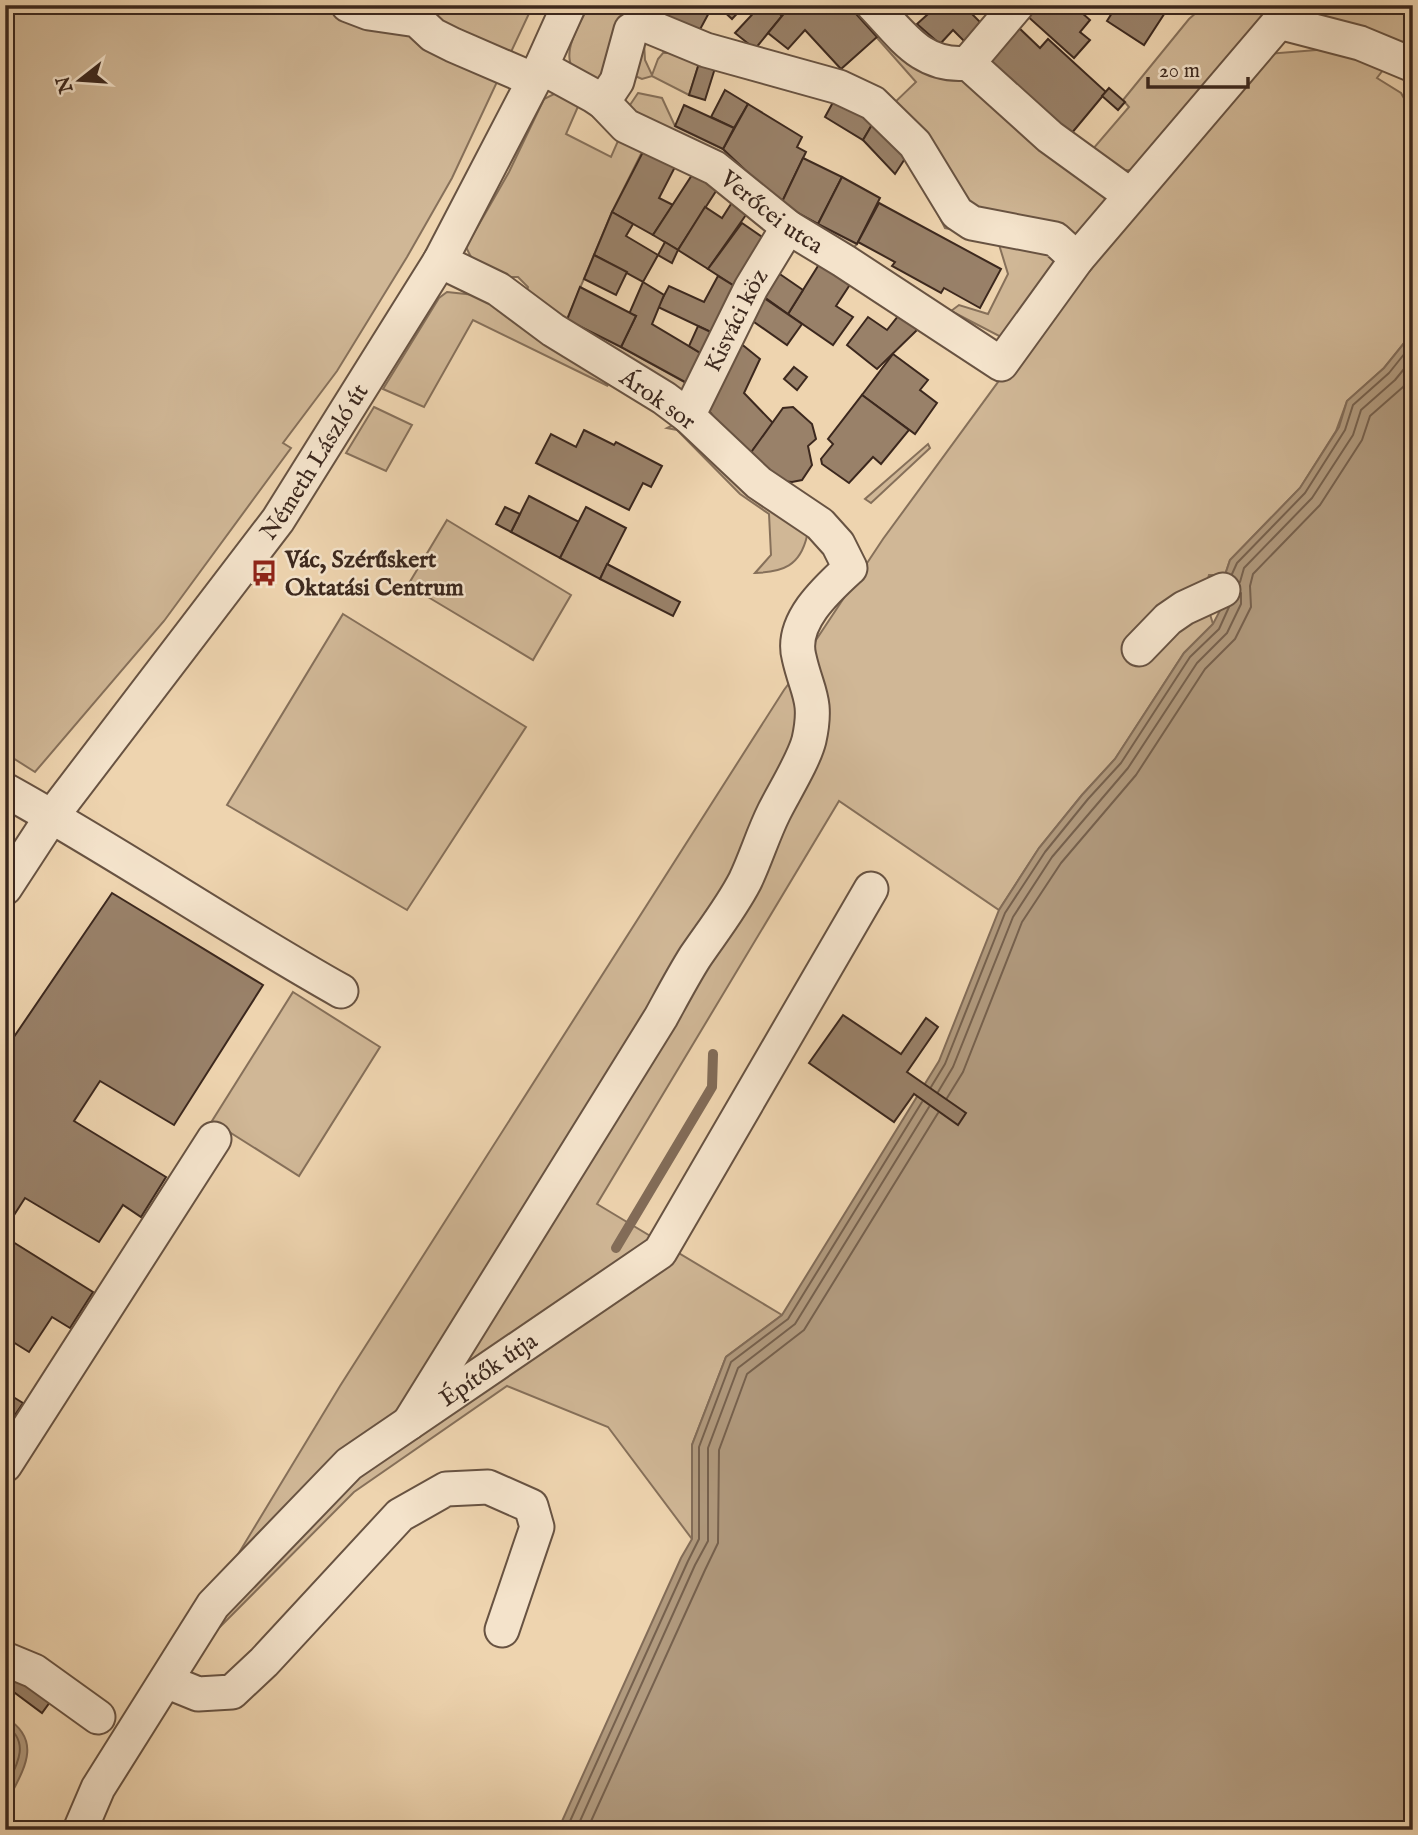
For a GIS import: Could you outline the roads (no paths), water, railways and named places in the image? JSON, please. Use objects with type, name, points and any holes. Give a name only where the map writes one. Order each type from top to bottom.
[{"type":"street","points":[[348,5],[369,13],[417,12]]},
{"type":"street","name":"Németh László út","points":[[5,888],[52,816],[278,520],[440,261],[538,73],[569,5]]},
{"type":"street","points":[[873,5],[914,47],[931,60],[949,65],[968,63],[1017,5]]},
{"type":"street","name":"Verőcei utca","points":[[417,12],[433,35],[453,46],[538,73],[604,103],[626,127],[715,168],[788,227],[1000,364],[1077,259]]},
{"type":"street","points":[[604,103],[617,81],[631,30],[639,26],[648,26],[706,50],[839,87],[873,103],[915,144],[957,213],[972,223],[1055,239],[1077,259],[1279,22],[1360,43],[1413,65]]},
{"type":"street","points":[[1381,52],[1413,37]]},
{"type":"street","points":[[968,63],[1050,137],[1130,195]]},
{"type":"street","name":"Kisváci köz","points":[[688,416],[751,288],[788,227]]},
{"type":"street","name":"Árok sor","points":[[409,1423],[661,1017],[695,957],[720,923],[744,882],[772,815],[808,743],[814,712],[811,691],[798,654],[799,634],[811,610],[850,568],[838,544],[820,524],[759,483],[688,416],[664,398],[553,330],[498,289],[440,261]]},
{"type":"street","points":[[1139,649],[1168,619],[1184,608],[1223,590]]},
{"type":"street","points":[[5,790],[52,816],[268,950],[341,991]]},
{"type":"street","name":"Építők útja","points":[[80,1830],[98,1788],[213,1605],[349,1464],[660,1252],[871,889]]},
{"type":"street","points":[[5,1465],[214,1139]]},
{"type":"street","points":[[166,1681],[198,1694],[232,1692],[264,1662],[400,1515],[446,1489],[488,1487],[531,1506],[537,1527],[502,1630]]},
{"type":"street","points":[[5,1659],[34,1671],[98,1717]]},
{"type":"water","points":[[1413,332],[1413,1830],[558,1830],[692,1539],[692,1445],[726,1357],[782,1315],[939,1061],[999,910],[1039,848],[1115,759],[1184,653],[1213,624],[1226,599],[1225,575],[1230,560],[1300,488],[1339,427],[1347,401],[1384,368]]},
{"type":"water","points":[[5,1717],[25,1737],[27,1747],[23,1770],[5,1806]]},
{"type":"waterway","points":[[616,1248],[712,1087],[713,1054]]},
{"type":"place","name":"Vác, Szérűskert Oktatási Centrum","points":[[264,573]]}]
